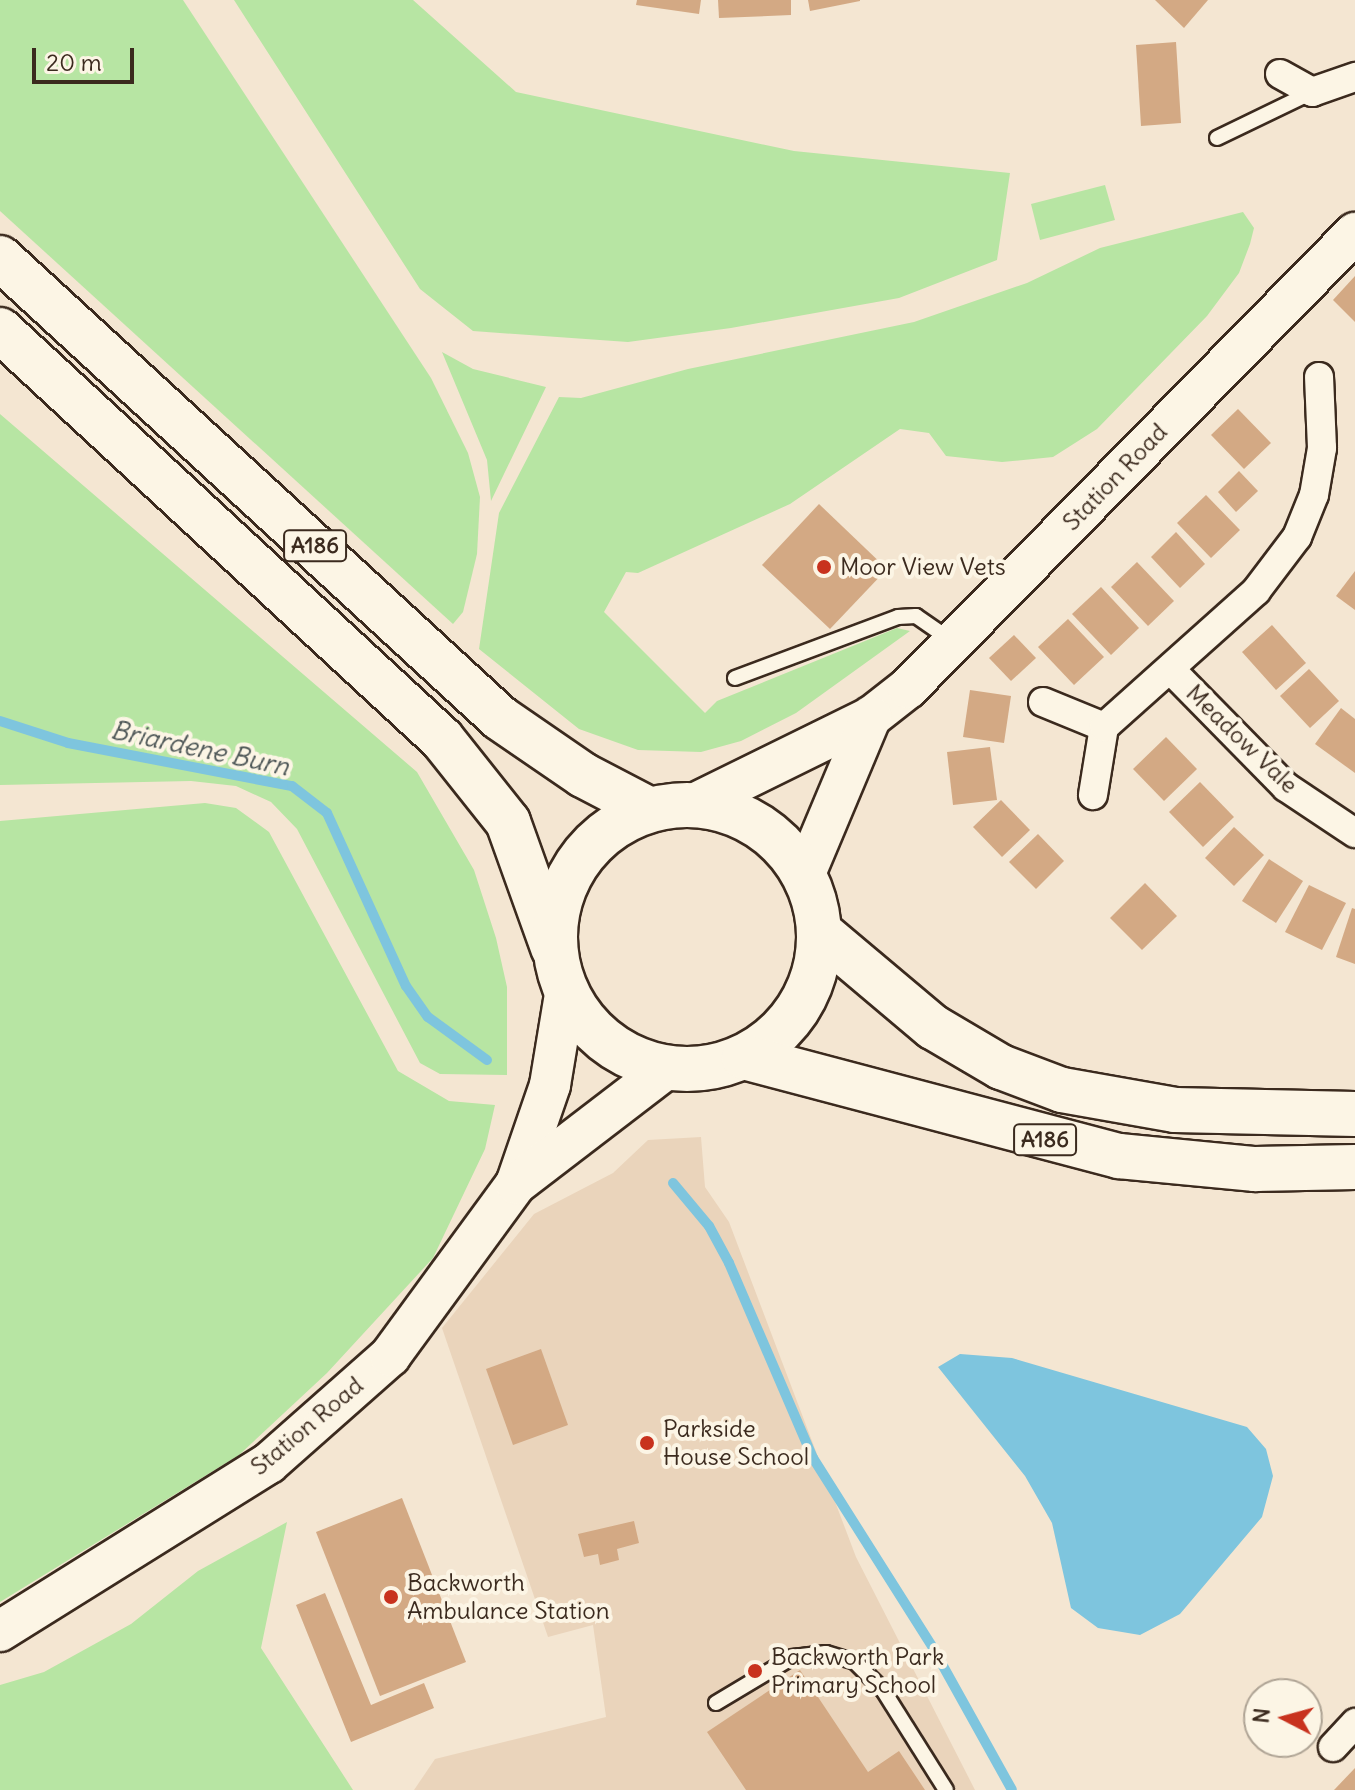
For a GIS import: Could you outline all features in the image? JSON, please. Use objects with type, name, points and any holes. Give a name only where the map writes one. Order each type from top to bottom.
[{"type":"main road","name":"Station Road","points":[[692,805],[871,717],[954,642],[1355,233]]},
{"type":"main road","name":"A186","points":[[0,258],[500,718],[583,775],[648,809]]},
{"type":"main road","name":"A186","points":[[0,330],[442,739],[508,822],[559,968],[595,1032],[627,1056],[666,1069],[695,1070],[744,1057],[792,1019],[812,982],[820,932],[804,876],[778,841],[749,819],[692,805],[648,809],[582,855],[556,908],[559,968]]},
{"type":"main road","name":"Station Road","points":[[804,876],[871,717]]},
{"type":"main road","name":"A186","points":[[820,932],[933,1027],[1001,1067],[1062,1090],[1203,1113],[1355,1114]]},
{"type":"main road","points":[[516,1184],[550,1085],[559,968]]},
{"type":"main road","name":"A186","points":[[744,1057],[1119,1156],[1255,1169],[1355,1167]]},
{"type":"main road","points":[[516,1184],[666,1069]]},
{"type":"main road","name":"Station Road","points":[[0,1631],[269,1463],[390,1356],[516,1184]]},
{"type":"street","points":[[1280,74],[1312,92],[1355,77]]},
{"type":"street","points":[[1093,795],[1104,727],[1256,591],[1297,537],[1314,495],[1322,448],[1319,377]]},
{"type":"street","name":"Meadow Vale","points":[[1171,670],[1286,787],[1355,833]]},
{"type":"street","points":[[1043,702],[1104,727]]},
{"type":"street","points":[[1333,1747],[1355,1723]]},
{"type":"lane","points":[[1217,138],[1312,92]]},
{"type":"lane","points":[[735,678],[898,617],[916,616],[954,642]]},
{"type":"lane","points":[[716,1703],[793,1657],[826,1653],[855,1662],[883,1690],[946,1790]]},
{"type":"shaded area","name":"Parkside House School","points":[[701,1137],[705,1187],[729,1222],[856,1557],[975,1790],[414,1790],[435,1759],[606,1717],[593,1625],[548,1637],[442,1328],[534,1214],[613,1173],[648,1140]]},
{"type":"green space","points":[[0,0],[183,0],[431,378],[468,453],[480,497],[477,554],[463,612],[453,624],[0,211]]},
{"type":"green space","points":[[234,0],[413,0],[516,92],[794,151],[1010,173],[997,260],[899,298],[731,328],[628,342],[473,331],[420,289]]},
{"type":"green space","points":[[1105,185],[1115,220],[1040,240],[1031,204]]},
{"type":"green space","points":[[1243,212],[1254,228],[1250,244],[1239,273],[1207,316],[1097,429],[1053,457],[1002,462],[946,456],[929,433],[900,429],[790,504],[638,573],[626,572],[604,612],[705,713],[717,701],[897,628],[910,631],[796,713],[741,741],[701,752],[638,750],[579,729],[479,649],[499,513],[559,397],[581,398],[688,369],[914,322],[1027,283],[1100,248]]},
{"type":"green space","points":[[442,352],[473,369],[546,387],[491,501],[487,460]]},
{"type":"green space","points":[[0,414],[417,772],[474,870],[496,938],[507,987],[507,1075],[440,1074],[420,1063],[297,829],[271,802],[236,786],[191,781],[0,785]]},
{"type":"green space","points":[[205,803],[236,808],[269,832],[398,1071],[449,1101],[495,1105],[485,1149],[433,1258],[327,1373],[239,1455],[0,1602],[0,821]]},
{"type":"green space","points":[[287,1522],[261,1648],[353,1790],[0,1790],[0,1685],[44,1672],[131,1624],[198,1571]]},
{"type":"water","points":[[960,1354],[1012,1358],[1247,1427],[1266,1449],[1273,1476],[1262,1517],[1180,1614],[1140,1635],[1098,1628],[1071,1608],[1052,1523],[1025,1476],[938,1367]]},
{"type":"building","points":[[637,0],[701,0],[699,14],[636,5]]},
{"type":"building","points":[[718,0],[791,0],[791,15],[719,18]]},
{"type":"building","points":[[808,0],[860,0],[860,1],[810,11]]},
{"type":"building","points":[[1155,0],[1208,0],[1184,28]]},
{"type":"building","points":[[1176,42],[1181,123],[1141,126],[1136,45]]},
{"type":"building","points":[[1355,276],[1355,322],[1333,300]]},
{"type":"building","points":[[1238,409],[1271,443],[1244,469],[1211,435]]},
{"type":"building","points":[[1239,471],[1258,491],[1236,512],[1218,492]]},
{"type":"building","points":[[1206,495],[1240,530],[1211,558],[1177,523]]},
{"type":"building","name":"Moor View Vets","points":[[819,504],[887,569],[830,629],[762,565]]},
{"type":"building","points":[[1176,532],[1205,564],[1180,588],[1151,557]]},
{"type":"building","points":[[1137,562],[1174,601],[1148,626],[1111,587]]},
{"type":"building","points":[[1355,571],[1355,610],[1336,596]]},
{"type":"building","points":[[1101,587],[1139,628],[1111,655],[1072,614]]},
{"type":"building","points":[[1068,619],[1104,657],[1074,685],[1038,647]]},
{"type":"building","points":[[1272,625],[1306,663],[1276,690],[1242,652]]},
{"type":"building","points":[[1014,635],[1036,658],[1011,681],[989,658]]},
{"type":"building","points":[[1309,669],[1339,701],[1310,728],[1280,696]]},
{"type":"building","points":[[970,690],[1011,696],[1004,743],[963,737]]},
{"type":"building","points":[[1341,708],[1355,719],[1355,773],[1315,744]]},
{"type":"building","points":[[1166,737],[1197,769],[1164,801],[1133,769]]},
{"type":"building","points":[[990,747],[997,800],[953,805],[947,752]]},
{"type":"building","points":[[1200,782],[1234,817],[1203,847],[1169,812]]},
{"type":"building","points":[[1001,800],[1030,830],[1002,857],[973,827]]},
{"type":"building","points":[[1234,827],[1264,855],[1234,886],[1205,858]]},
{"type":"building","points":[[1038,834],[1064,861],[1036,889],[1009,862]]},
{"type":"building","points":[[1269,859],[1303,881],[1276,923],[1242,901]]},
{"type":"building","points":[[1145,883],[1177,916],[1142,950],[1110,918]]},
{"type":"building","points":[[1309,885],[1346,903],[1322,950],[1285,932]]},
{"type":"building","points":[[1352,908],[1355,909],[1355,964],[1336,957]]},
{"type":"building","points":[[541,1349],[568,1425],[513,1445],[486,1369]]},
{"type":"building","name":"Backworth Ambulance Station","points":[[402,1498],[466,1662],[380,1696],[316,1532]]},
{"type":"building","points":[[634,1521],[639,1543],[617,1549],[619,1560],[600,1565],[598,1554],[584,1557],[578,1534]]},
{"type":"building","points":[[325,1593],[371,1705],[424,1683],[434,1708],[351,1742],[296,1605]]},
{"type":"building","points":[[800,1670],[868,1772],[899,1751],[925,1790],[746,1790],[707,1732]]},
{"type":"building","points":[[1355,1768],[1355,1790],[1334,1790]]},
{"type":"waterway","name":"Briardene Burn","points":[[0,721],[68,743],[292,786],[327,813],[406,986],[428,1017],[487,1060]]},
{"type":"waterway","points":[[673,1183],[709,1226],[729,1263],[813,1458],[933,1648],[1012,1790]]},
{"type":"place","name":"Moor View Vets","points":[[824,567]]},
{"type":"place","name":"Parkside House School","points":[[647,1443]]},
{"type":"place","name":"Backworth Ambulance Station","points":[[391,1597]]},
{"type":"place","name":"Backworth Park Primary School","points":[[755,1671]]}]
